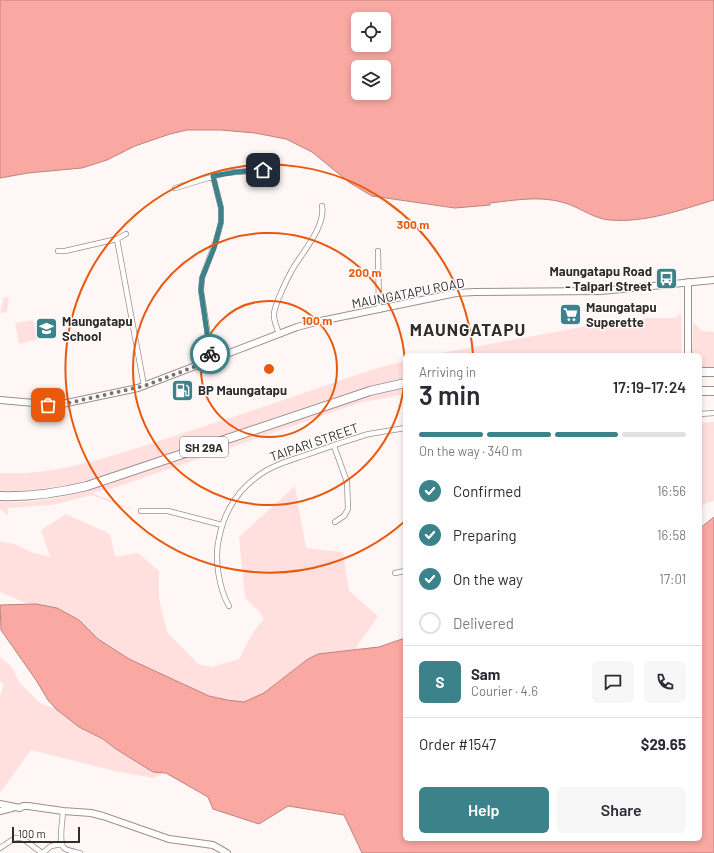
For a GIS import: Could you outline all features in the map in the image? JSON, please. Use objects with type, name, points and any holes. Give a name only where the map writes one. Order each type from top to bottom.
[{"type":"highway","points":[[702,372],[714,372]]},
{"type":"highway","name":"SH 29A","points":[[0,496],[42,494],[87,486],[370,391],[403,383]]},
{"type":"street","points":[[175,188],[213,176],[236,172],[263,170]]},
{"type":"street","points":[[212,360],[201,290],[202,278],[214,248],[221,222],[221,208],[213,176]]},
{"type":"street","points":[[279,334],[274,320],[274,312],[288,277],[321,223],[323,211],[322,206]]},
{"type":"street","points":[[58,251],[66,251],[117,239],[126,234]]},
{"type":"street","points":[[117,239],[144,386]]},
{"type":"street","points":[[378,251],[379,310]]},
{"type":"street","name":"MAUNGATAPU ROAD","points":[[0,400],[57,405],[144,386],[279,334],[316,322],[461,293],[601,291],[714,280]]},
{"type":"street","points":[[688,282],[688,353]]},
{"type":"street","points":[[702,414],[714,413]]},
{"type":"street","name":"TAIPARI STREET","points":[[229,606],[222,592],[216,554],[222,525],[233,501],[250,483],[258,475],[281,464],[368,435],[403,428]]},
{"type":"street","points":[[334,446],[347,482],[348,509],[344,516],[335,522]]},
{"type":"street","points":[[141,511],[168,511],[222,525]]},
{"type":"street","points":[[395,573],[403,571]]},
{"type":"street","points":[[0,800],[21,804],[23,806],[91,813],[104,816],[169,839],[214,845],[227,853]]},
{"type":"street","points":[[0,804],[20,808],[23,806]]},
{"type":"street","points":[[0,811],[14,807]]},
{"type":"street","points":[[63,811],[62,844],[67,849],[80,853]]},
{"type":"street","points":[[0,848],[15,838],[22,838],[42,853],[51,846],[62,844]]},
{"type":"shaded area","points":[[0,0],[714,0],[714,200],[676,212],[637,220],[610,220],[594,216],[568,204],[549,200],[520,200],[490,203],[490,205],[455,208],[372,196],[350,183],[312,152],[286,139],[255,133],[221,130],[187,130],[135,146],[107,160],[82,168],[28,173],[0,178]]},
{"type":"shaded area","points":[[4,297],[9,297],[7,312],[0,313]]},
{"type":"shaded area","points":[[681,313],[682,353],[442,353],[592,325],[647,318],[675,318]]},
{"type":"shaded area","points":[[33,320],[38,339],[19,344],[15,323]]},
{"type":"shaded area","points":[[693,322],[702,331],[714,332],[714,367],[702,367],[702,353],[692,353]]},
{"type":"shaded area","points":[[74,330],[80,333],[75,341],[69,337]]},
{"type":"shaded area","points":[[403,361],[403,378],[353,391],[93,479],[47,488],[23,491],[0,491],[0,473],[40,472],[98,460]]},
{"type":"shaded area","points":[[403,386],[403,394],[359,403],[117,487],[92,493],[131,510],[92,495],[52,505],[8,508],[8,516],[0,509],[0,502],[45,500],[89,490],[367,395]]},
{"type":"shaded area","points":[[714,422],[714,501],[702,506],[702,423]]},
{"type":"shaded area","points":[[295,486],[306,548],[343,552],[349,591],[378,616],[355,649],[379,647],[403,639],[285,746],[2,605],[28,604],[0,592],[0,541],[14,544],[34,553],[50,557],[41,530],[66,514],[110,534],[115,557],[138,553],[159,571],[159,599],[167,632],[198,664],[211,667],[239,659],[254,631],[264,619],[258,610],[245,598],[239,537]]},
{"type":"shaded area","points":[[714,517],[714,853],[362,853],[344,815],[288,806],[259,824],[213,809],[208,797],[166,773],[153,772],[103,739],[79,727],[56,709],[48,700],[1,630],[0,605],[36,604],[57,608],[79,620],[98,639],[129,659],[209,696],[244,702],[264,693],[308,659],[318,654],[379,647],[403,639],[403,841],[702,841],[702,526]]},
{"type":"shaded area","points":[[0,627],[345,815],[288,806],[259,824],[213,809],[208,797],[166,773],[158,772],[163,774],[154,778],[115,771],[31,750],[0,793],[0,696],[4,684],[0,681],[0,657],[12,667],[19,682],[41,704],[56,709],[48,700]]},
{"type":"way so far","points":[[48,405],[64,404],[144,386],[212,360],[210,354]]},
{"type":"place","name":"Maungatapu Road - Taipari Street","points":[[667,278]]},
{"type":"place","name":"Maungatapu Superette","points":[[570,314]]},
{"type":"place","name":"Maungatapu School","points":[[46,328]]},
{"type":"place","name":"BP Maungatapu","points":[[183,390]]},
{"type":"district","name":"MAUNGATAPU","points":[[468,329]]},
{"type":"route","points":[[210,354],[201,284],[214,248],[221,222],[221,208],[213,176],[225,173],[263,170]]}]
